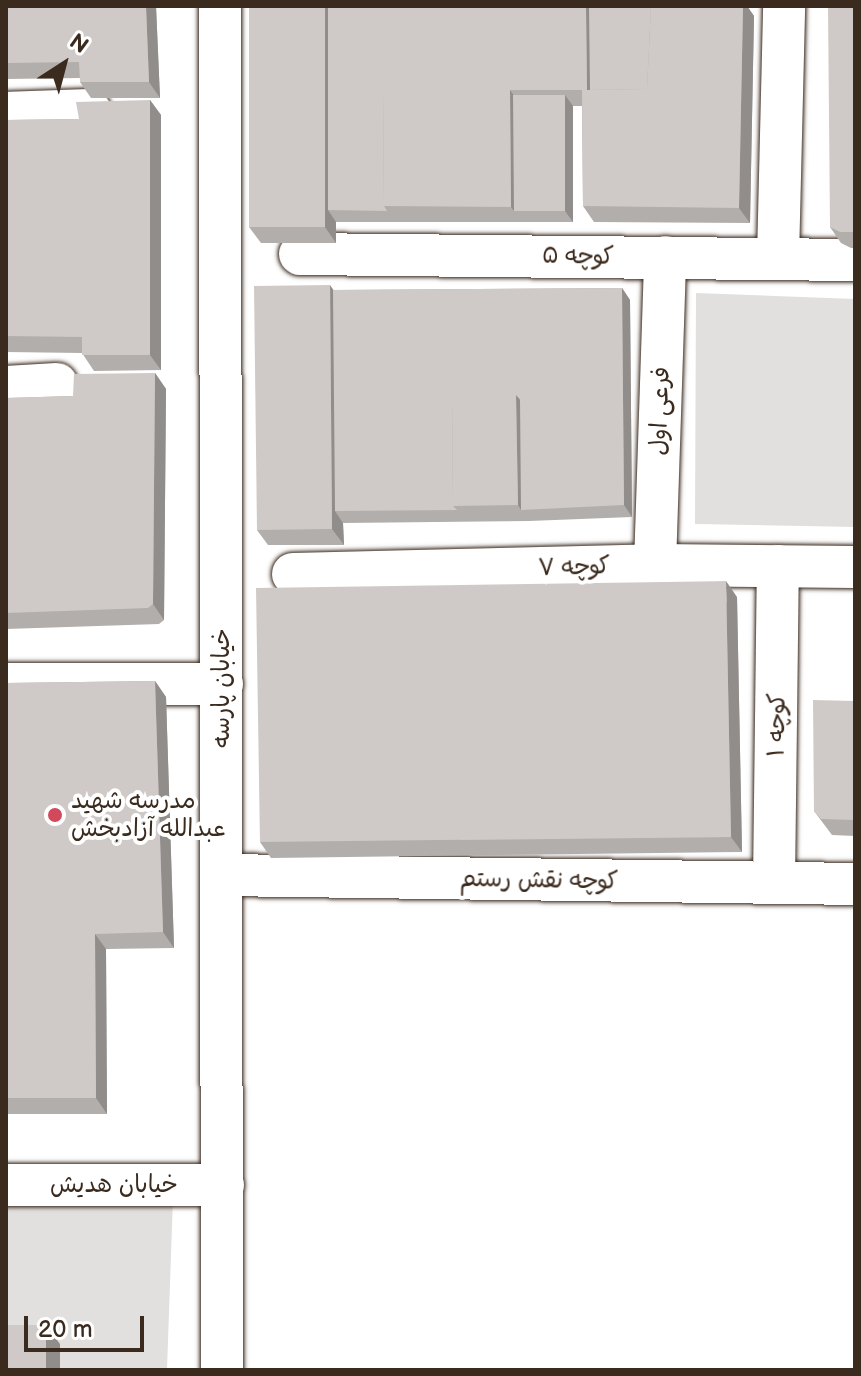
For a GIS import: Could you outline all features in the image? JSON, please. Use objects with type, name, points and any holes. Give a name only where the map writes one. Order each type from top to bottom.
[{"type":"street","name":"خیابان پارسه","points":[[220,6],[222,1370]]},
{"type":"street","points":[[778,258],[784,6]]},
{"type":"street","points":[[6,113],[90,110]]},
{"type":"street","name":"کوچه ۵","points":[[300,254],[855,260]]},
{"type":"street","name":"فرعی اول","points":[[655,565],[665,257]]},
{"type":"street","points":[[6,387],[57,384]]},
{"type":"street","name":"کوچه ۷","points":[[293,574],[655,565],[855,567]]},
{"type":"street","name":"کوچه ۱","points":[[774,883],[778,566]]},
{"type":"street","points":[[6,684],[222,684]]},
{"type":"street","name":"کوچه نقش رستم","points":[[222,875],[855,884]]},
{"type":"street","name":"خیابان هدیش","points":[[6,1185],[223,1185]]},
{"type":"shaded area","points":[[696,293],[855,299],[855,527],[695,524]]},
{"type":"shaded area","points":[[173,1198],[167,1370],[60,1370],[60,1344],[6,1344],[6,1200]]},
{"type":"building","points":[[6,6],[146,6],[149,82],[80,82],[79,62],[6,63]]},
{"type":"building","points":[[249,6],[325,6],[325,227],[249,227]]},
{"type":"building","points":[[328,6],[510,6],[510,90],[383,90],[384,206],[387,211],[328,210]]},
{"type":"building","points":[[510,6],[586,6],[587,90],[647,89],[651,6],[743,6],[739,208],[583,206],[582,90],[510,90]]},
{"type":"building","points":[[589,6],[651,6],[647,89],[590,90]]},
{"type":"building","points":[[828,6],[855,6],[855,232],[840,232],[830,227]]},
{"type":"building","points":[[383,90],[510,90],[511,207],[384,206]]},
{"type":"building","points":[[513,95],[565,95],[565,211],[514,211]]},
{"type":"building","points":[[150,100],[150,355],[82,355],[82,337],[6,336],[6,120],[79,119],[76,102]]},
{"type":"building","points":[[330,285],[332,529],[257,530],[254,286]]},
{"type":"building","points":[[622,288],[624,505],[521,510],[520,399],[516,395],[452,395],[453,506],[457,510],[335,511],[333,290]]},
{"type":"building","points":[[155,373],[153,604],[148,608],[6,613],[6,398],[73,396],[74,374]]},
{"type":"building","points":[[452,395],[516,395],[518,505],[453,506]]},
{"type":"building","points":[[726,581],[731,837],[260,842],[256,588]]},
{"type":"building","name":"مدرسه شهید عبدالله آزادبخش","points":[[155,681],[163,932],[95,934],[96,1098],[6,1098],[6,683]]},
{"type":"building","points":[[813,700],[855,701],[855,820],[821,819],[814,811]]},
{"type":"building","points":[[6,1325],[46,1325],[46,1370],[6,1370]]},
{"type":"place","name":"مدرسه شهید عبدالله آزادبخش","points":[[55,815]]}]
